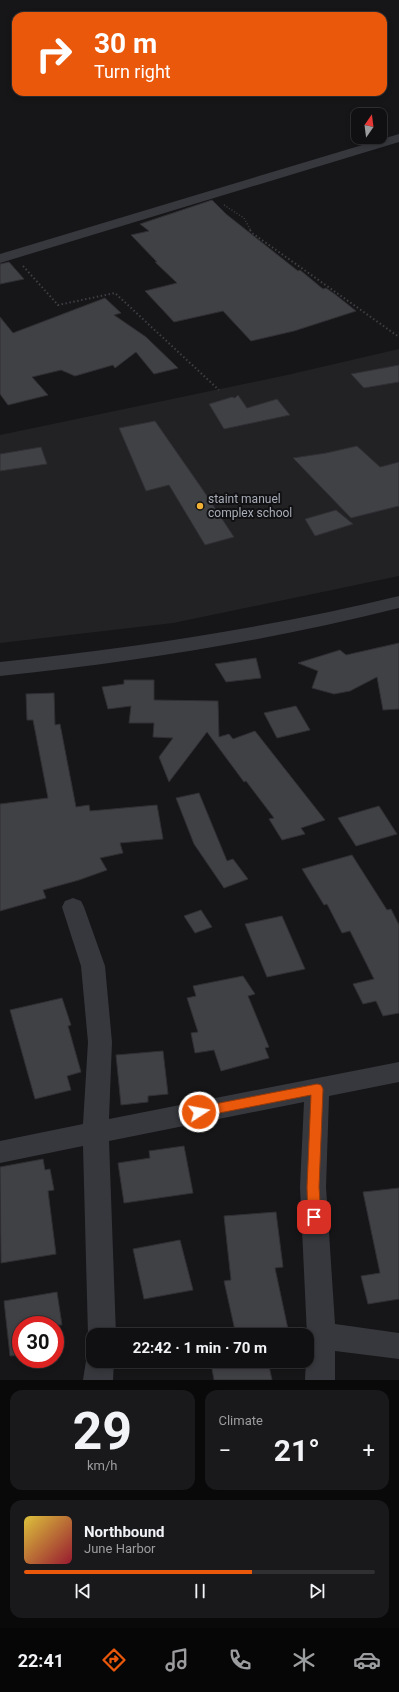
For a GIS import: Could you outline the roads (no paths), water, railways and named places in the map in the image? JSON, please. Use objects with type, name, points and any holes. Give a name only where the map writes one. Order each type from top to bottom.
[{"type":"street","points":[[0,259],[399,138]]},
{"type":"street","points":[[0,669],[86,661],[190,646],[325,621],[399,602]]},
{"type":"street","points":[[73,907],[93,966],[100,1042],[96,1132],[102,1328]]},
{"type":"street","points":[[0,1152],[399,1072]]},
{"type":"street","points":[[317,1089],[313,1187],[321,1336],[320,1380]]},
{"type":"street","points":[[321,1336],[399,1346]]},
{"type":"street","points":[[98,1380],[99,1368]]},
{"type":"place","name":"staint manuel complex school","points":[[200,506]]}]
